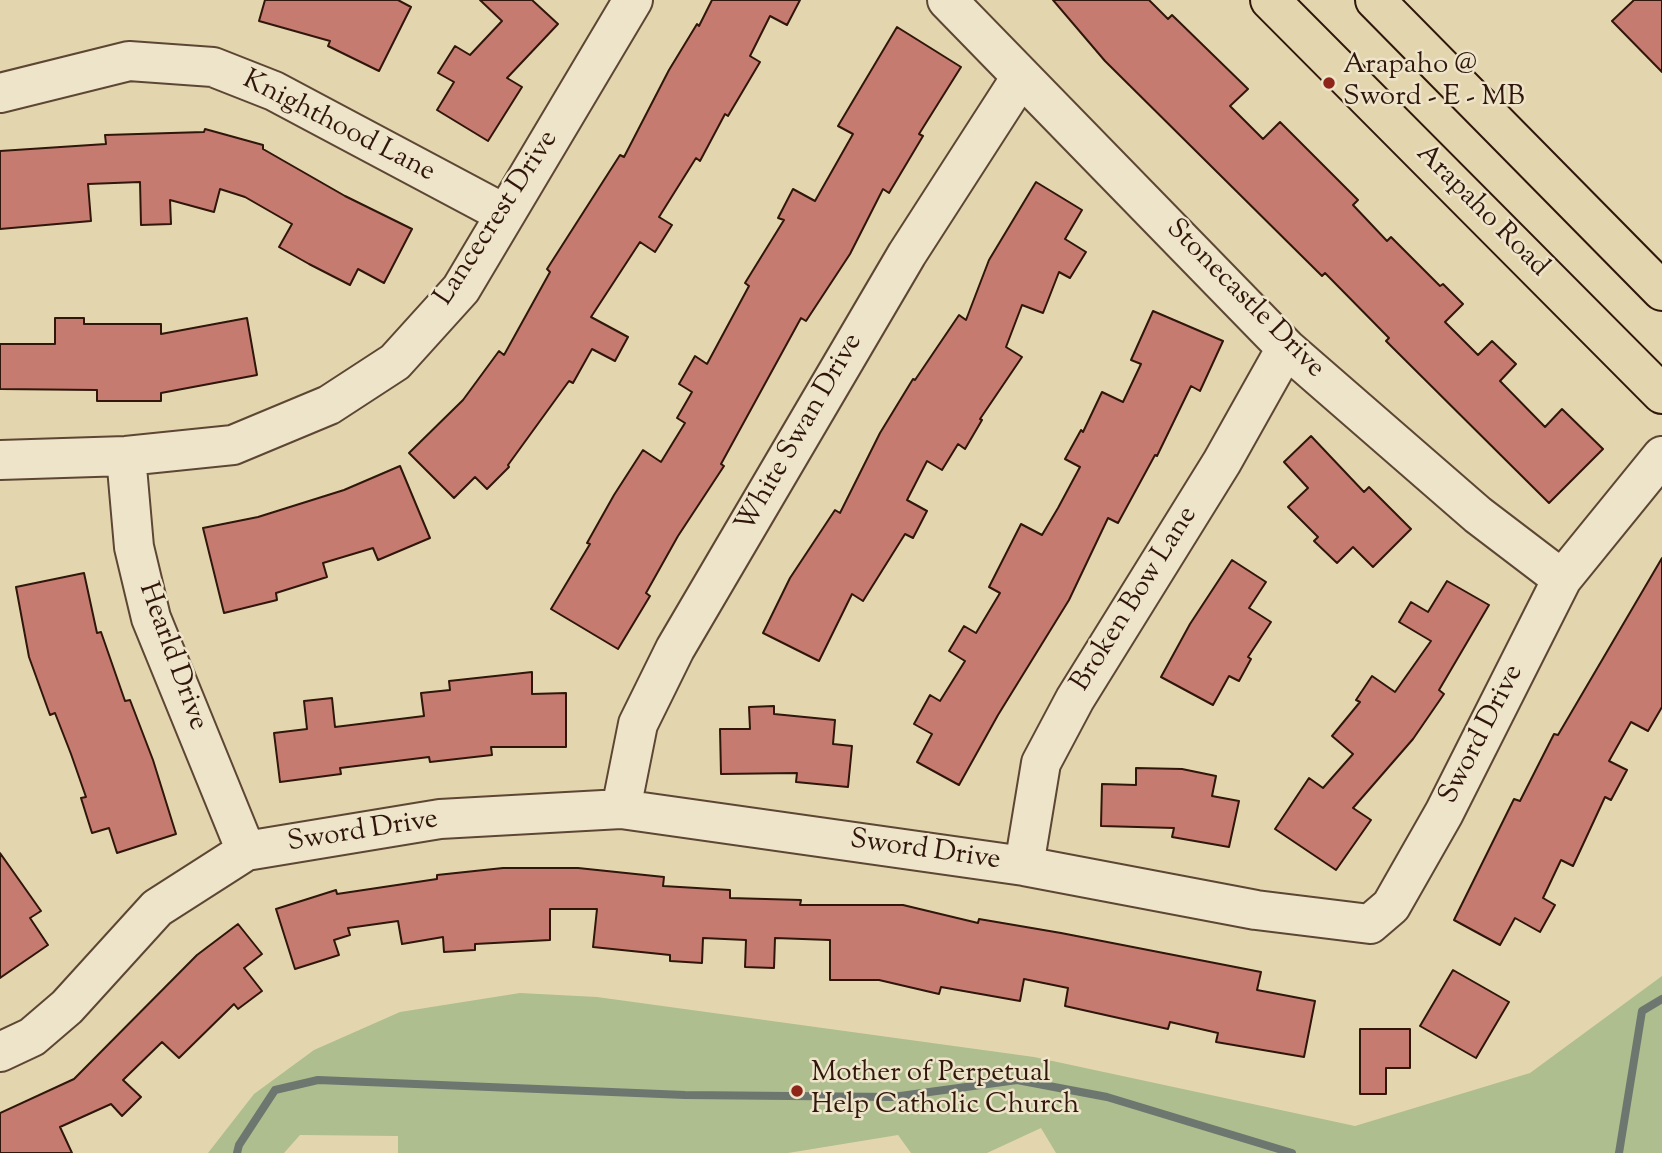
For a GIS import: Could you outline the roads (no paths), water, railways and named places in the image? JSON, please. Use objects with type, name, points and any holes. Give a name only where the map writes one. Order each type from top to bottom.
[{"type":"main road","name":"Arapaho Road","points":[[1270,0],[1662,394]]},
{"type":"main road","points":[[1383,3],[1662,291]]},
{"type":"street","name":"Lancecrest Drive","points":[[0,460],[126,456],[233,445],[328,405],[396,362],[460,289],[633,0]]},
{"type":"street","name":"Stonecastle Drive","points":[[947,0],[1286,348],[1478,515],[1562,579]]},
{"type":"street","name":"Knighthood Lane","points":[[0,93],[129,61],[213,67],[274,91],[505,214]]},
{"type":"street","name":"White Swan Drive","points":[[621,809],[638,724],[675,649],[906,254],[1021,77]]},
{"type":"street","name":"Broken Bow Lane","points":[[1024,866],[1041,763],[1074,699],[1222,462],[1286,348]]},
{"type":"street","name":"Hearld Drive","points":[[126,456],[134,547],[151,618],[246,851]]},
{"type":"street","name":"Sword Drive","points":[[0,1052],[32,1037],[67,1007],[157,908],[246,851],[440,819],[621,809],[1024,866],[1256,910],[1370,924],[1391,906],[1444,813],[1562,579],[1662,456]]},
{"type":"waterway","points":[[1619,1153],[1642,1011],[1662,999]]},
{"type":"waterway","points":[[237,1153],[239,1145],[275,1090],[318,1080],[685,1095],[893,1097],[1017,1080],[1107,1097],[1292,1153]]},
{"type":"place","name":"Arapaho @ Sword - E - MB","points":[[1329,83]]},
{"type":"place","name":"Mother of Perpetual Help Catholic Church","points":[[797,1091]]}]
